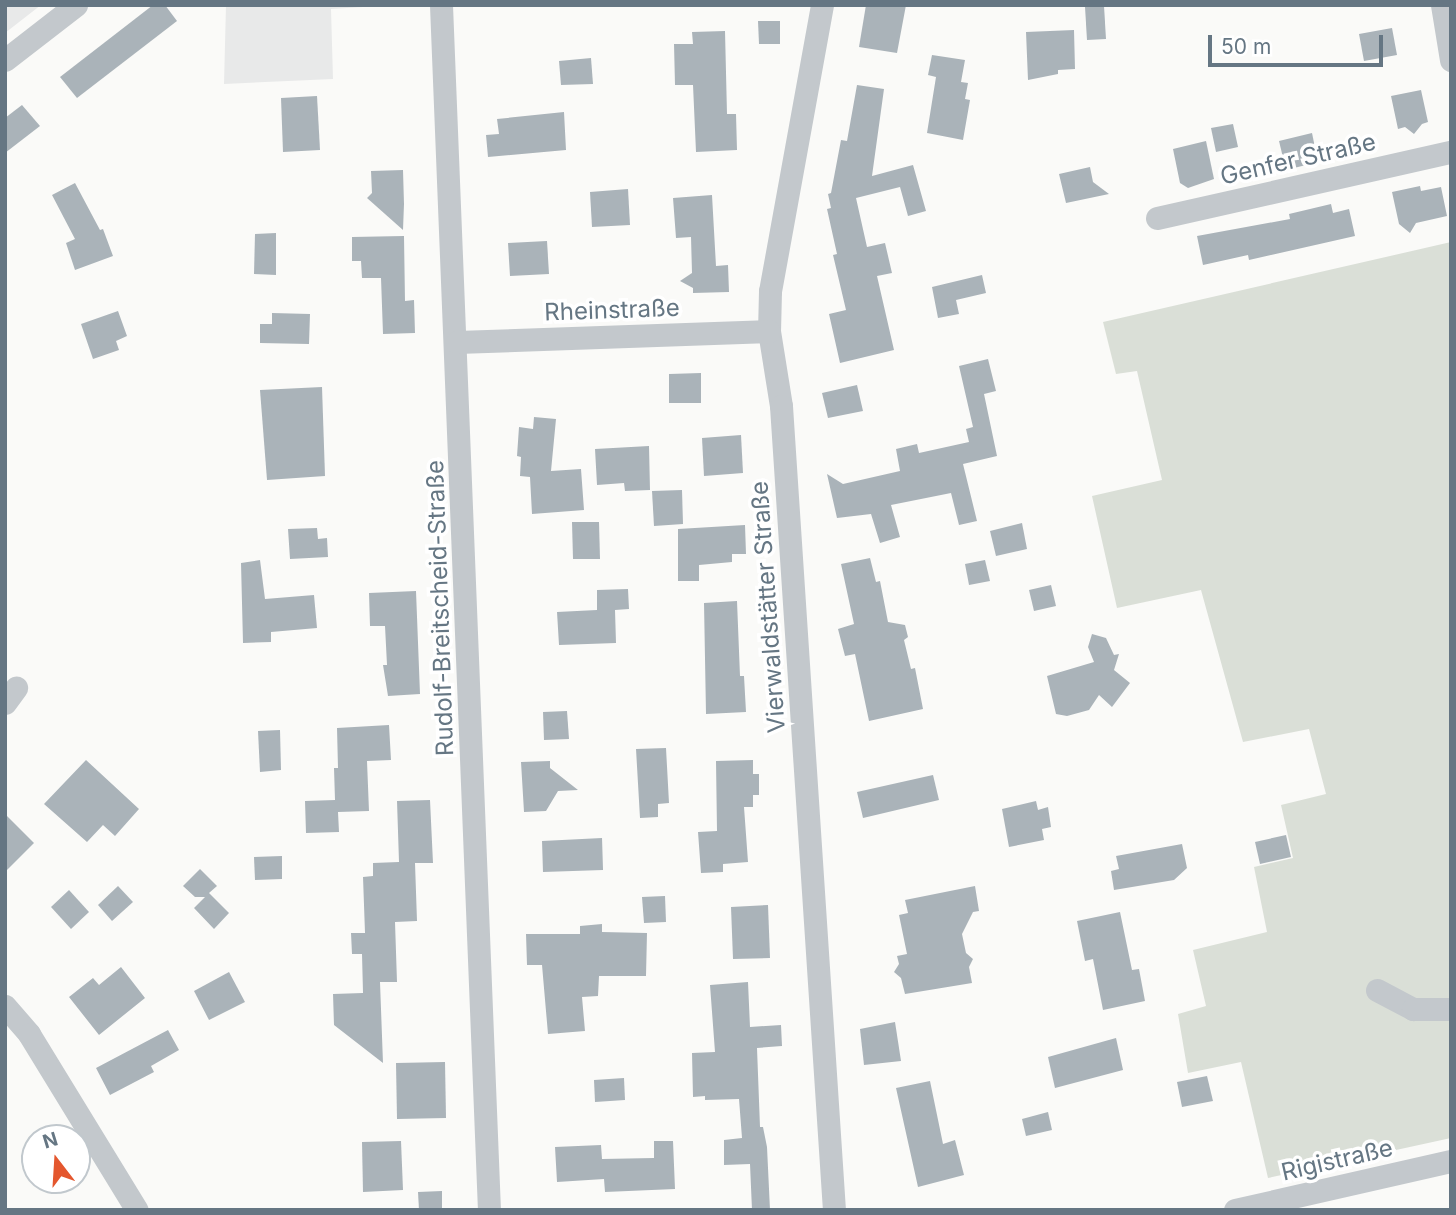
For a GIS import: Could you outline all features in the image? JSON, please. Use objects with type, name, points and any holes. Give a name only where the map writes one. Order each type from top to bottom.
[{"type":"street","points":[[5,60],[76,5]]},
{"type":"street","name":"Rudolf-Breitscheid-Straße","points":[[441,5],[457,342],[489,1210]]},
{"type":"street","name":"Vierwaldstätter Straße","points":[[822,5],[770,291],[769,331],[781,406],[835,1210]]},
{"type":"street","points":[[1441,5],[1451,60]]},
{"type":"street","name":"Genfer Straße","points":[[1157,218],[1451,152]]},
{"type":"street","name":"Rheinstraße","points":[[457,342],[769,331]]},
{"type":"street","points":[[1377,990],[1413,1009],[1451,1009]]},
{"type":"street","points":[[5,1006],[29,1034],[137,1210]]},
{"type":"street","name":"Rigistraße","points":[[1235,1210],[1451,1161]]},
{"type":"shaded area","points":[[5,5],[41,5],[5,33]]},
{"type":"shaded area","points":[[226,5],[363,7],[331,9],[333,79],[224,84]]},
{"type":"shaded area","points":[[1451,242],[1451,1138],[1268,1178],[1241,1062],[1188,1073],[1178,1014],[1206,1006],[1193,950],[1267,932],[1254,867],[1293,858],[1281,805],[1326,794],[1309,729],[1243,742],[1201,590],[1117,608],[1092,496],[1162,480],[1137,371],[1116,374],[1103,322]]},
{"type":"building","points":[[153,5],[165,5],[177,21],[77,98],[60,77]]},
{"type":"building","points":[[866,5],[906,5],[897,53],[859,47]]},
{"type":"building","points":[[1104,6],[1106,39],[1087,40],[1085,7]]},
{"type":"building","points":[[758,21],[780,21],[780,44],[759,44]]},
{"type":"building","points":[[1392,28],[1397,55],[1364,61],[1359,34]]},
{"type":"building","points":[[1074,30],[1075,69],[1058,70],[1058,74],[1028,80],[1026,32]]},
{"type":"building","points":[[725,31],[727,114],[736,114],[737,150],[696,152],[693,85],[675,85],[674,44],[693,44],[692,32]]},
{"type":"building","points":[[932,55],[965,60],[961,82],[968,83],[965,99],[970,100],[963,140],[927,133],[936,77],[928,75]]},
{"type":"building","points":[[591,58],[593,84],[561,85],[559,61]]},
{"type":"building","points":[[857,85],[884,89],[872,176],[913,165],[926,211],[908,216],[900,187],[856,198],[867,247],[885,243],[892,273],[877,276],[894,350],[840,363],[829,314],[846,310],[833,255],[837,254],[827,209],[831,208],[828,194],[831,193],[841,140],[847,141]]},
{"type":"building","points":[[1421,90],[1428,122],[1422,124],[1414,134],[1405,127],[1398,129],[1391,96]]},
{"type":"building","points":[[317,96],[320,150],[283,152],[281,98]]},
{"type":"building","points":[[22,105],[40,126],[5,153],[5,118]]},
{"type":"building","points":[[564,112],[566,150],[488,157],[486,135],[499,134],[497,119]]},
{"type":"building","points":[[1233,124],[1238,147],[1216,152],[1211,128]]},
{"type":"building","points":[[1312,133],[1318,162],[1286,170],[1279,141]]},
{"type":"building","points":[[1206,141],[1214,179],[1188,188],[1180,183],[1173,149]]},
{"type":"building","points":[[1090,167],[1093,182],[1109,194],[1066,203],[1059,174]]},
{"type":"building","points":[[403,170],[403,230],[367,198],[372,193],[371,171]]},
{"type":"building","points":[[75,183],[100,230],[103,229],[113,256],[75,270],[66,243],[75,239],[52,195]]},
{"type":"building","points":[[1420,186],[1421,191],[1441,187],[1447,216],[1416,223],[1410,233],[1399,224],[1392,192]]},
{"type":"building","points":[[628,189],[630,225],[592,227],[590,192]]},
{"type":"building","points":[[712,195],[716,266],[728,265],[729,292],[693,293],[693,288],[680,281],[692,273],[691,237],[676,238],[673,198]]},
{"type":"building","points":[[1331,204],[1333,213],[1349,209],[1355,236],[1249,260],[1248,255],[1203,265],[1197,236],[1290,219],[1289,214]]},
{"type":"building","points":[[276,233],[276,275],[254,274],[255,234]]},
{"type":"building","points":[[404,236],[405,301],[414,300],[415,333],[383,334],[381,278],[362,278],[361,261],[352,261],[352,237]]},
{"type":"building","points":[[547,241],[549,274],[510,276],[508,243]]},
{"type":"building","points":[[982,275],[986,293],[956,300],[959,314],[938,318],[932,287]]},
{"type":"building","points":[[118,311],[127,336],[116,341],[119,350],[93,359],[81,324]]},
{"type":"building","points":[[272,313],[310,314],[309,344],[260,343],[260,324],[272,324]]},
{"type":"building","points":[[988,359],[996,391],[984,394],[997,456],[963,464],[977,521],[959,525],[951,493],[891,505],[900,537],[880,543],[871,514],[837,518],[827,474],[843,484],[900,471],[896,449],[917,444],[919,453],[969,442],[966,429],[973,427],[959,366]]},
{"type":"building","points":[[701,373],[701,403],[669,403],[669,374]]},
{"type":"building","points":[[857,385],[863,411],[828,418],[822,393]]},
{"type":"building","points":[[322,387],[325,476],[267,480],[260,390]]},
{"type":"building","points":[[534,417],[556,419],[551,471],[581,469],[584,510],[532,514],[530,477],[520,476],[521,457],[517,456],[519,427],[533,429]]},
{"type":"building","points":[[741,435],[743,473],[704,476],[702,438]]},
{"type":"building","points":[[649,446],[650,490],[625,491],[624,483],[597,485],[595,449]]},
{"type":"building","points":[[682,490],[683,524],[654,526],[652,491]]},
{"type":"building","points":[[572,522],[599,522],[600,559],[573,559]]},
{"type":"building","points":[[1022,523],[1027,549],[996,556],[990,531]]},
{"type":"building","points":[[745,525],[746,554],[732,554],[732,562],[699,565],[699,581],[678,581],[678,529]]},
{"type":"building","points":[[317,528],[318,539],[327,538],[328,557],[290,559],[288,529]]},
{"type":"building","points":[[870,558],[876,582],[880,581],[888,622],[905,625],[908,637],[904,640],[911,669],[915,668],[923,709],[869,721],[855,654],[845,656],[838,629],[854,624],[841,564]]},
{"type":"building","points":[[260,560],[265,599],[314,595],[317,628],[271,632],[271,642],[243,643],[241,563]]},
{"type":"building","points":[[985,560],[990,581],[969,585],[965,564]]},
{"type":"building","points":[[1051,585],[1056,606],[1034,611],[1029,590]]},
{"type":"building","points":[[628,589],[629,609],[615,610],[616,643],[559,645],[557,612],[597,610],[597,590]]},
{"type":"building","points":[[416,591],[420,694],[388,696],[383,665],[387,665],[385,626],[370,626],[369,593]]},
{"type":"building","points":[[737,601],[740,676],[744,676],[746,712],[706,714],[704,603]]},
{"type":"building","points":[[1092,634],[1106,638],[1114,655],[1119,654],[1114,670],[1130,683],[1112,707],[1099,695],[1089,710],[1067,716],[1056,714],[1047,676],[1094,662],[1088,647]]},
{"type":"building","points":[[567,711],[569,739],[544,740],[543,712]]},
{"type":"building","points":[[389,725],[391,760],[367,761],[369,811],[338,812],[339,832],[306,833],[305,801],[335,800],[334,768],[338,768],[337,728]]},
{"type":"building","points":[[280,730],[281,770],[260,772],[258,731]]},
{"type":"building","points":[[666,748],[669,803],[658,804],[658,817],[640,818],[636,749]]},
{"type":"building","points":[[86,760],[139,809],[115,836],[103,825],[87,842],[44,804]]},
{"type":"building","points":[[753,760],[753,774],[759,774],[759,795],[753,795],[753,807],[744,807],[748,862],[723,864],[723,872],[701,873],[698,832],[717,831],[716,761]]},
{"type":"building","points":[[550,761],[550,768],[578,790],[558,791],[546,811],[524,812],[521,762]]},
{"type":"building","points":[[933,775],[939,800],[863,818],[857,792]]},
{"type":"building","points":[[430,800],[433,863],[415,863],[417,921],[395,922],[397,982],[380,982],[383,1063],[334,1025],[333,994],[363,993],[362,954],[352,954],[351,933],[365,933],[363,877],[373,876],[373,863],[399,862],[397,801]]},
{"type":"building","points":[[1036,801],[1038,810],[1048,807],[1051,827],[1042,829],[1044,840],[1009,847],[1002,809]]},
{"type":"building","points":[[5,814],[34,843],[5,872]]},
{"type":"building","points":[[1286,835],[1291,857],[1260,864],[1255,842]]},
{"type":"building","points":[[602,838],[603,870],[543,872],[542,841]]},
{"type":"building","points":[[1182,844],[1187,868],[1174,880],[1114,890],[1111,871],[1119,869],[1116,856]]},
{"type":"building","points":[[282,856],[282,879],[255,880],[254,857]]},
{"type":"building","points":[[200,869],[217,886],[209,893],[229,913],[214,929],[194,908],[205,897],[195,897],[183,886]]},
{"type":"building","points":[[118,886],[133,902],[112,921],[98,905]]},
{"type":"building","points":[[975,886],[979,911],[973,912],[962,934],[966,953],[973,959],[969,967],[972,983],[905,994],[901,978],[894,972],[899,964],[897,956],[907,954],[899,915],[908,913],[905,900]]},
{"type":"building","points":[[69,890],[89,912],[71,929],[51,907]]},
{"type":"building","points":[[665,896],[666,922],[644,923],[642,897]]},
{"type":"building","points":[[768,905],[770,958],[733,959],[731,907]]},
{"type":"building","points":[[1120,912],[1132,970],[1139,969],[1145,1001],[1103,1010],[1093,959],[1085,961],[1077,921]]},
{"type":"building","points":[[602,924],[602,932],[647,933],[646,976],[599,976],[598,996],[582,997],[585,1031],[548,1034],[542,965],[527,965],[526,934],[580,934],[580,926]]},
{"type":"building","points":[[121,967],[145,998],[99,1035],[69,997],[93,978],[99,985]]},
{"type":"building","points":[[229,972],[245,1002],[209,1020],[194,991]]},
{"type":"building","points":[[748,982],[750,1027],[781,1025],[782,1046],[757,1048],[760,1127],[763,1127],[767,1147],[770,1210],[752,1210],[750,1164],[724,1165],[724,1140],[742,1138],[739,1099],[705,1100],[705,1096],[693,1097],[692,1053],[715,1052],[710,985]]},
{"type":"building","points":[[895,1022],[901,1061],[864,1065],[860,1029]]},
{"type":"building","points":[[168,1030],[179,1050],[151,1066],[154,1072],[110,1095],[96,1068]]},
{"type":"building","points":[[1116,1038],[1123,1070],[1055,1088],[1048,1057]]},
{"type":"building","points":[[445,1062],[446,1118],[397,1119],[396,1063]]},
{"type":"building","points":[[1207,1076],[1213,1101],[1182,1107],[1177,1082]]},
{"type":"building","points":[[624,1078],[625,1100],[595,1102],[594,1080]]},
{"type":"building","points":[[930,1081],[943,1144],[955,1140],[964,1175],[918,1187],[896,1088]]},
{"type":"building","points":[[1048,1112],[1052,1130],[1026,1136],[1022,1119]]},
{"type":"building","points":[[401,1141],[403,1190],[363,1192],[362,1142]]},
{"type":"building","points":[[654,1141],[673,1141],[675,1189],[605,1192],[604,1179],[557,1182],[555,1147],[601,1145],[602,1159],[654,1158]]},
{"type":"building","points":[[442,1191],[442,1210],[419,1210],[418,1192]]}]
